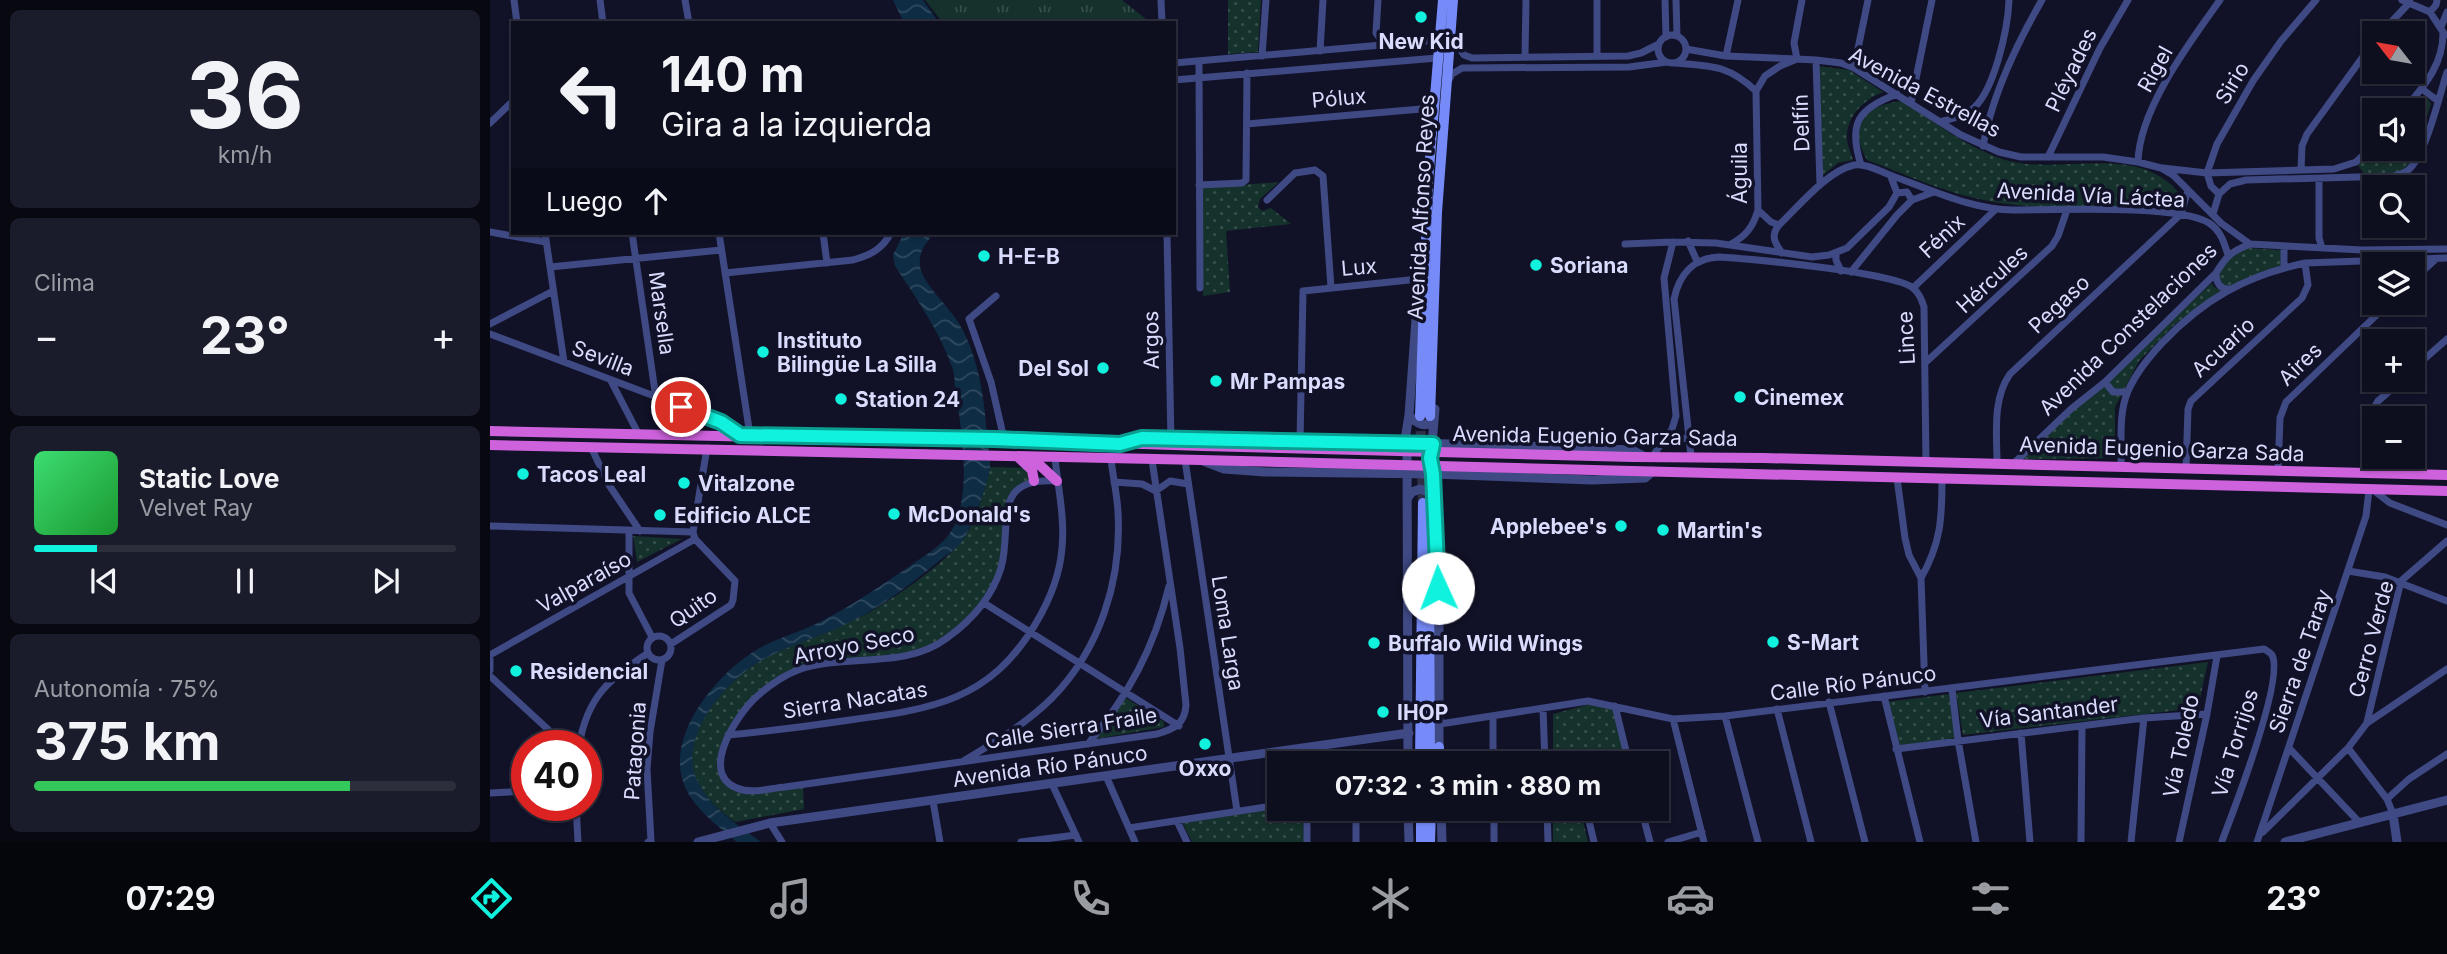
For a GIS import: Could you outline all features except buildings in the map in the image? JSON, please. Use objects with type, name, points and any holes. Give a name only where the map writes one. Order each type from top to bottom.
[{"type":"highway","name":"Avenida Eugenio Garza Sada","points":[[490,431],[999,439],[1120,444],[1171,442],[1203,446],[2447,475]]},
{"type":"highway","name":"Avenida Eugenio Garza Sada","points":[[490,447],[707,448],[2447,491]]},
{"type":"highway","points":[[1018,457],[1032,470],[1034,481]]},
{"type":"highway","points":[[1031,457],[1057,481]]},
{"type":"main road","name":"Avenida Alfonso Reyes","points":[[1423,417],[1426,235],[1433,108],[1443,0]]},
{"type":"main road","name":"Avenida Alfonso Reyes","points":[[1423,417],[1453,0]]},
{"type":"main road","points":[[1419,751],[1429,502]]},
{"type":"main road","points":[[1429,502],[1430,751]]},
{"type":"main road","points":[[1409,733],[1416,751]]},
{"type":"main road","points":[[1439,747],[1439,751]]},
{"type":"main road","points":[[1421,842],[1427,821]]},
{"type":"main road","points":[[1430,842],[1431,821]]},
{"type":"street","points":[[514,0],[517,21]]},
{"type":"street","points":[[600,0],[603,21]]},
{"type":"street","points":[[685,0],[689,21]]},
{"type":"street","points":[[1161,0],[1162,21]]},
{"type":"street","points":[[1262,56],[1266,0]]},
{"type":"street","points":[[1320,51],[1323,0]]},
{"type":"street","points":[[1378,0],[1376,33],[1384,44]]},
{"type":"street","points":[[1525,56],[1526,0]]},
{"type":"street","points":[[1597,0],[1597,55]]},
{"type":"street","points":[[1665,0],[1666,37]]},
{"type":"street","points":[[1676,0],[1677,36]]},
{"type":"street","points":[[1726,56],[1738,0]]},
{"type":"street","points":[[1448,82],[1452,74],[1462,68],[1629,67],[1671,62],[1725,69],[1742,78],[1756,91],[1770,72],[1797,59],[1794,43],[1802,0]]},
{"type":"street","points":[[1854,68],[1868,0]]},
{"type":"street","points":[[1911,103],[1932,0]]},
{"type":"street","points":[[1940,122],[1970,111],[1983,97],[2004,36],[2009,0]]},
{"type":"street","points":[[1983,146],[1996,96],[2042,0]]},
{"type":"street","name":"Pléyades","points":[[2048,157],[2099,48],[2128,0]]},
{"type":"street","name":"Rigel","points":[[2138,162],[2141,138],[2167,82],[2184,50],[2221,0]]},
{"type":"street","name":"Sirio","points":[[2207,173],[2217,144],[2253,80],[2281,41],[2316,0]]},
{"type":"street","points":[[2402,0],[2430,12],[2444,32]]},
{"type":"street","points":[[2430,12],[2437,0]]},
{"type":"street","points":[[2392,21],[2410,2]]},
{"type":"street","points":[[2414,98],[2440,60],[2447,12]]},
{"type":"street","points":[[1450,36],[1464,55],[1472,58],[1634,55],[1659,44],[1666,37],[1677,36],[1683,41],[1685,55],[1671,62],[1661,58],[1659,44]]},
{"type":"street","points":[[2004,36],[2020,42]]},
{"type":"street","points":[[1176,63],[1439,40]]},
{"type":"street","points":[[1404,44],[1408,54],[1404,60]]},
{"type":"street","name":"Avenida Estrellas","points":[[1686,49],[1726,56],[1841,63],[1854,68],[1983,146],[2021,157],[2103,157],[2207,173],[2334,169],[2356,162]]},
{"type":"street","points":[[1176,80],[1437,58]]},
{"type":"street","points":[[2301,170],[2302,146],[2307,134],[2362,58]]},
{"type":"street","name":"Delfín","points":[[1816,60],[1820,185]]},
{"type":"street","points":[[1199,63],[1200,288]]},
{"type":"street","points":[[2207,173],[2211,186],[2219,194],[2230,184],[2246,180],[2394,176],[2411,168],[2428,133],[2447,72]]},
{"type":"street","points":[[1199,185],[1242,183],[1246,180],[1247,73]]},
{"type":"street","points":[[2422,89],[2438,101]]},
{"type":"street","name":"Águila","points":[[1731,244],[1746,234],[1758,210],[1756,91]]},
{"type":"street","points":[[1782,253],[1774,241],[1774,232],[1779,225],[1820,185],[1844,169],[1861,164],[1855,141],[1856,125],[1860,117],[1872,105],[1897,94]]},
{"type":"street","points":[[490,123],[511,103]]},
{"type":"street","name":"Pólux","points":[[1247,124],[1433,108]]},
{"type":"street","points":[[2361,177],[2356,162],[2362,156]]},
{"type":"street","name":"Avenida Vía Láctea","points":[[1861,164],[1890,176],[1996,209],[2181,214],[2199,218],[2217,229],[2228,254]]},
{"type":"street","name":"Avenida Estrellas","points":[[2161,168],[2188,190]]},
{"type":"street","points":[[1267,201],[1297,172],[1315,170],[1323,176],[1331,287]]},
{"type":"street","points":[[1890,176],[1897,193]]},
{"type":"street","points":[[2319,179],[2319,238],[2322,248]]},
{"type":"street","points":[[2181,214],[2188,190]]},
{"type":"street","name":"Avenida Vía Láctea","points":[[2188,190],[2230,231],[2250,244]]},
{"type":"street","points":[[1851,272],[1891,221],[1912,200],[1935,191]]},
{"type":"street","points":[[1897,193],[1907,192],[1912,200]]},
{"type":"street","points":[[1625,244],[1731,244],[1812,257],[1836,253],[1847,248],[1889,207],[1897,193]]},
{"type":"street","name":"Avenida Vía Láctea","points":[[2213,214],[2219,194]]},
{"type":"street","name":"Fénix","points":[[1913,288],[1996,209]]},
{"type":"street","points":[[1758,210],[1771,222],[1779,225]]},
{"type":"street","name":"Hércules","points":[[1926,363],[2052,246],[2067,210]]},
{"type":"street","name":"Pegaso","points":[[1997,464],[1999,397],[2010,374],[2181,214]]},
{"type":"street","points":[[490,232],[546,242]]},
{"type":"street","points":[[545,235],[564,362]]},
{"type":"street","name":"Marsella","points":[[632,235],[656,398]]},
{"type":"street","points":[[719,235],[745,435]]},
{"type":"street","points":[[823,235],[827,263]]},
{"type":"street","points":[[725,272],[853,260],[875,252],[890,235]]},
{"type":"street","name":"Argos","points":[[1167,235],[1171,442]]},
{"type":"street","name":"Avenida Alfonso Reyes","points":[[1423,417],[1414,345],[1422,247],[1426,235]]},
{"type":"street","points":[[1857,236],[1868,240],[1871,247]]},
{"type":"street","points":[[1171,442],[1474,445],[1632,450],[1648,457],[1669,433],[1676,416],[1664,278],[1673,242]]},
{"type":"street","points":[[1688,242],[1697,261],[1679,280],[1674,306],[1691,456]]},
{"type":"street","name":"Avenida Constelaciones","points":[[2013,464],[2071,409],[2105,382],[2216,274],[2228,254],[2250,244],[2322,248],[2447,249]]},
{"type":"street","points":[[2284,246],[2284,268]]},
{"type":"street","points":[[550,267],[721,250]]},
{"type":"street","points":[[1836,253],[1841,271]]},
{"type":"street","name":"Lince","points":[[1697,261],[1710,257],[1726,257],[1851,272],[1894,279],[1913,288],[1924,307],[1926,463]]},
{"type":"street","points":[[2425,269],[2436,258]]},
{"type":"street","name":"Avenida Constelaciones","points":[[2121,466],[2122,424],[2127,392],[2145,361],[2184,320],[2206,303],[2231,289],[2284,268],[2305,263],[2447,258]]},
{"type":"street","name":"Acuario","points":[[2186,470],[2188,409],[2191,401],[2302,298],[2308,285],[2305,263]]},
{"type":"street","points":[[2216,274],[2218,283],[2231,289]]},
{"type":"street","points":[[1664,278],[1679,280]]},
{"type":"street","name":"Lux","points":[[1300,442],[1303,291],[1419,279]]},
{"type":"street","points":[[490,324],[553,291]]},
{"type":"street","points":[[996,296],[970,319],[991,382],[999,439]]},
{"type":"street","name":"Aires","points":[[2278,472],[2280,418],[2286,402],[2377,315]]},
{"type":"street","name":"Sevilla","points":[[490,334],[721,422],[745,435]]},
{"type":"street","points":[[2425,358],[2447,339]]},
{"type":"street","points":[[611,380],[638,433]]},
{"type":"street","points":[[2105,382],[2113,393],[2127,392]]},
{"type":"street","points":[[2365,474],[2372,411],[2388,392]]},
{"type":"street","points":[[1408,751],[1408,499],[1402,449],[1423,417]]},
{"type":"street","points":[[1423,417],[1433,444],[1429,502]]},
{"type":"street","points":[[490,425],[510,432]]},
{"type":"street","points":[[1669,433],[1681,439],[1690,437]]},
{"type":"street","points":[[1352,473],[1363,460],[1363,448],[1358,443]]},
{"type":"street","points":[[1352,473],[1379,463],[1405,458],[1433,444]]},
{"type":"street","points":[[1405,474],[1420,461],[1474,445]]},
{"type":"street","points":[[1473,475],[1467,470],[1464,459],[1466,452],[1474,445]]},
{"type":"street","points":[[591,447],[609,485],[640,531]]},
{"type":"street","points":[[490,527],[694,535],[707,448]]},
{"type":"street","name":"Sierra Nacatas","points":[[728,735],[894,715],[938,705],[976,688],[994,675],[1030,633],[1052,588],[1062,550],[1062,517],[1055,458]]},
{"type":"street","points":[[962,762],[1004,736],[1052,698],[1098,631],[1113,583],[1118,549],[1118,512],[1111,459]]},
{"type":"street","name":"Calle Sierra Fraile","points":[[741,790],[772,789],[1157,734],[1179,726],[1186,705],[1152,460]]},
{"type":"street","name":"Loma Larga","points":[[1185,460],[1237,811]]},
{"type":"street","points":[[1202,460],[1215,467],[1237,471],[1613,480],[1645,478],[1653,471]]},
{"type":"street","points":[[1898,478],[1905,538],[1909,555],[1921,578],[1925,692]]},
{"type":"street","points":[[1921,578],[1931,560],[1940,533],[1942,479]]},
{"type":"street","points":[[1034,481],[1057,481]]},
{"type":"street","name":"Arroyo Seco","points":[[741,790],[728,782],[722,773],[722,752],[740,714],[754,699],[797,670],[892,657],[925,650],[944,641],[984,603],[1000,569],[1008,506],[1022,486],[1034,481]]},
{"type":"street","points":[[1114,482],[1142,484],[1156,491],[1170,481],[1188,484]]},
{"type":"street","points":[[1408,499],[1412,492],[1420,489],[1429,492],[1438,588],[1439,747]]},
{"type":"street","points":[[2371,489],[2390,503],[2447,525]]},
{"type":"street","name":"Sierra de Taray","points":[[2257,842],[2366,516],[2371,489]]},
{"type":"street","points":[[629,531],[631,597],[652,638]]},
{"type":"street","name":"Valparaíso","points":[[490,656],[629,578],[694,535]]},
{"type":"street","name":"Quito","points":[[671,644],[730,605],[733,600],[735,581],[694,535]]},
{"type":"street","name":"Cerro Verde","points":[[2261,834],[2348,748],[2364,726],[2401,581],[2447,541]]},
{"type":"street","points":[[2348,571],[2401,581],[2447,601]]},
{"type":"street","points":[[1088,744],[1127,693],[1141,667],[1157,630],[1170,582]]},
{"type":"street","points":[[984,603],[1179,726]]},
{"type":"street","points":[[661,636],[671,644],[668,657],[662,660],[656,660],[648,653],[647,647],[652,638],[661,636]]},
{"type":"street","name":"Calle Río Pánuco","points":[[1440,724],[1588,701],[1673,719],[1725,716],[2259,649],[2270,653]]},
{"type":"street","points":[[582,730],[606,685],[615,675],[648,653]]},
{"type":"street","name":"Vía Torrijos","points":[[2222,841],[2268,706],[2274,660],[2270,653]]},
{"type":"street","points":[[490,656],[490,670]]},
{"type":"street","name":"Vía Toledo","points":[[2179,842],[2217,656]]},
{"type":"street","name":"Patagonia","points":[[648,842],[651,841],[648,757],[662,660]]},
{"type":"street","points":[[2364,726],[2447,669]]},
{"type":"street","points":[[490,676],[549,730]]},
{"type":"street","points":[[1952,689],[1976,842]]},
{"type":"street","points":[[1884,696],[1920,842]]},
{"type":"street","points":[[1829,702],[1865,842]]},
{"type":"street","points":[[1615,706],[1626,751]]},
{"type":"street","points":[[1544,709],[1545,751]]},
{"type":"street","points":[[1777,709],[1811,842]]},
{"type":"street","name":"Vía Santander","points":[[1896,749],[2144,718],[2207,714]]},
{"type":"street","points":[[1493,716],[1493,751]]},
{"type":"street","points":[[1725,716],[1758,842]]},
{"type":"street","points":[[2131,842],[2144,718]]},
{"type":"street","points":[[1673,719],[1704,842]]},
{"type":"street","points":[[2081,842],[2082,726]]},
{"type":"street","name":"Avenida Río Pánuco","points":[[698,842],[770,823],[1409,733]]},
{"type":"street","points":[[2021,733],[2030,842]]},
{"type":"street","points":[[2289,748],[2359,822]]},
{"type":"street","points":[[2348,748],[2386,800],[2393,814],[2397,842]]},
{"type":"street","points":[[2386,800],[2409,779],[2447,754]]},
{"type":"street","points":[[1106,776],[1135,842]]},
{"type":"street","points":[[1021,842],[1077,838],[1052,784]]},
{"type":"street","points":[[490,793],[511,792]]},
{"type":"street","points":[[2285,842],[2323,837],[2359,822],[2447,800]]},
{"type":"street","points":[[933,801],[940,842]]},
{"type":"street","points":[[1129,828],[1267,807]]},
{"type":"street","points":[[577,821],[578,842]]},
{"type":"street","points":[[1177,821],[1187,842]]},
{"type":"street","points":[[1307,821],[1307,842]]},
{"type":"street","points":[[1356,821],[1356,842]]},
{"type":"street","points":[[1408,821],[1409,842]]},
{"type":"street","points":[[1435,821],[1442,842]]},
{"type":"street","points":[[1494,821],[1494,842]]},
{"type":"street","points":[[1547,821],[1548,842]]},
{"type":"street","points":[[1589,821],[1594,842]]},
{"type":"street","points":[[1644,821],[1650,842]]},
{"type":"street","points":[[770,823],[782,842]]},
{"type":"street","points":[[1668,842],[1702,832]]},
{"type":"green space","points":[[925,0],[1122,0],[1148,21],[941,21]]},
{"type":"green space","points":[[1228,0],[1261,0],[1258,52],[1228,54]]},
{"type":"green space","points":[[1818,66],[1849,70],[1883,92],[1863,104],[1853,116],[1847,141],[1853,160],[1838,163],[1823,175]]},
{"type":"green space","points":[[2426,96],[2431,104],[2425,123],[2425,98],[2419,97]]},
{"type":"green space","points":[[1902,101],[1954,135],[2009,161],[2054,165],[2124,165],[2146,170],[2165,180],[2182,197],[2176,206],[2165,209],[2058,208],[1994,202],[1946,190],[1867,160],[1859,136],[1862,119],[1877,107]]},
{"type":"green space","points":[[2362,161],[2413,161],[2401,172],[2364,174],[2358,165]]},
{"type":"green space","points":[[1279,182],[1260,199],[1258,207],[1262,211],[1271,208],[1291,224],[1226,231],[1230,292],[1203,296],[1202,188]]},
{"type":"green space","points":[[2248,248],[2281,250],[2281,267],[2234,286],[2224,287],[2217,274],[2225,261]]},
{"type":"green space","points":[[2212,283],[2222,291],[2174,325],[2139,361],[2115,407],[2115,458],[2022,459],[2071,411]]},
{"type":"green space","points":[[990,467],[1030,468],[1034,481],[1013,496],[1001,569],[974,615],[925,650],[797,670],[752,701],[724,744],[722,773],[741,790],[803,785],[804,809],[735,822],[703,792],[696,779],[692,761],[700,726],[710,709],[736,679],[765,658],[868,613],[942,561],[961,542],[971,526]]},
{"type":"green space","points":[[633,536],[682,539],[637,562]]},
{"type":"green space","points":[[2208,662],[2198,708],[1963,735],[1956,693]]},
{"type":"green space","points":[[1949,694],[1956,738],[1897,747],[1887,702]]},
{"type":"green space","points":[[1126,698],[1164,722],[1164,727],[1095,739]]},
{"type":"green space","points":[[1591,704],[1616,710],[1625,751],[1553,751],[1553,714]]},
{"type":"green space","points":[[1267,810],[1267,821],[1303,821],[1304,842],[1192,842],[1182,822]]},
{"type":"green space","points":[[1553,821],[1583,821],[1588,842],[1553,842]]},
{"type":"water","points":[[893,0],[923,0],[938,21],[903,21]]},
{"type":"water","points":[[903,235],[933,235],[921,252],[920,266],[926,281],[957,320],[972,352],[984,407],[990,462],[987,482],[971,526],[955,549],[868,613],[757,663],[735,680],[713,705],[697,734],[693,765],[697,780],[709,799],[725,815],[761,842],[737,842],[690,797],[680,770],[686,731],[708,693],[753,652],[843,609],[934,549],[947,537],[956,522],[961,505],[964,465],[954,372],[934,327],[895,266],[893,255]]},
{"type":"tunnel","points":[[1420,416],[1423,503]]},
{"type":"place","name":"New Kid","points":[[1421,17]]},
{"type":"place","name":"H-E-B","points":[[984,256]]},
{"type":"place","name":"Soriana","points":[[1536,265]]},
{"type":"place","name":"Instituto Bilingüe La Silla","points":[[763,352]]},
{"type":"place","name":"Del Sol","points":[[1103,368]]},
{"type":"place","name":"Mr Pampas","points":[[1216,381]]},
{"type":"place","name":"Cinemex","points":[[1740,397]]},
{"type":"place","name":"Station 24","points":[[841,399]]},
{"type":"place","name":"Tacos Leal","points":[[523,474]]},
{"type":"place","name":"Vitalzone","points":[[684,483]]},
{"type":"place","name":"McDonald's","points":[[894,514]]},
{"type":"place","name":"Edificio ALCE","points":[[660,515]]},
{"type":"place","name":"Applebee's","points":[[1621,526]]},
{"type":"place","name":"Martin's","points":[[1663,530]]},
{"type":"place","name":"S-Mart","points":[[1773,642]]},
{"type":"place","name":"Buffalo Wild Wings","points":[[1374,643]]},
{"type":"place","name":"Residencial","points":[[516,671]]},
{"type":"place","name":"IHOP","points":[[1383,712]]},
{"type":"place","name":"Oxxo","points":[[1205,744]]},
{"type":"route","points":[[681,407],[721,422],[740,435],[1120,444],[1136,439],[1159,438],[1433,444],[1430,467],[1433,474],[1438,588]]}]
